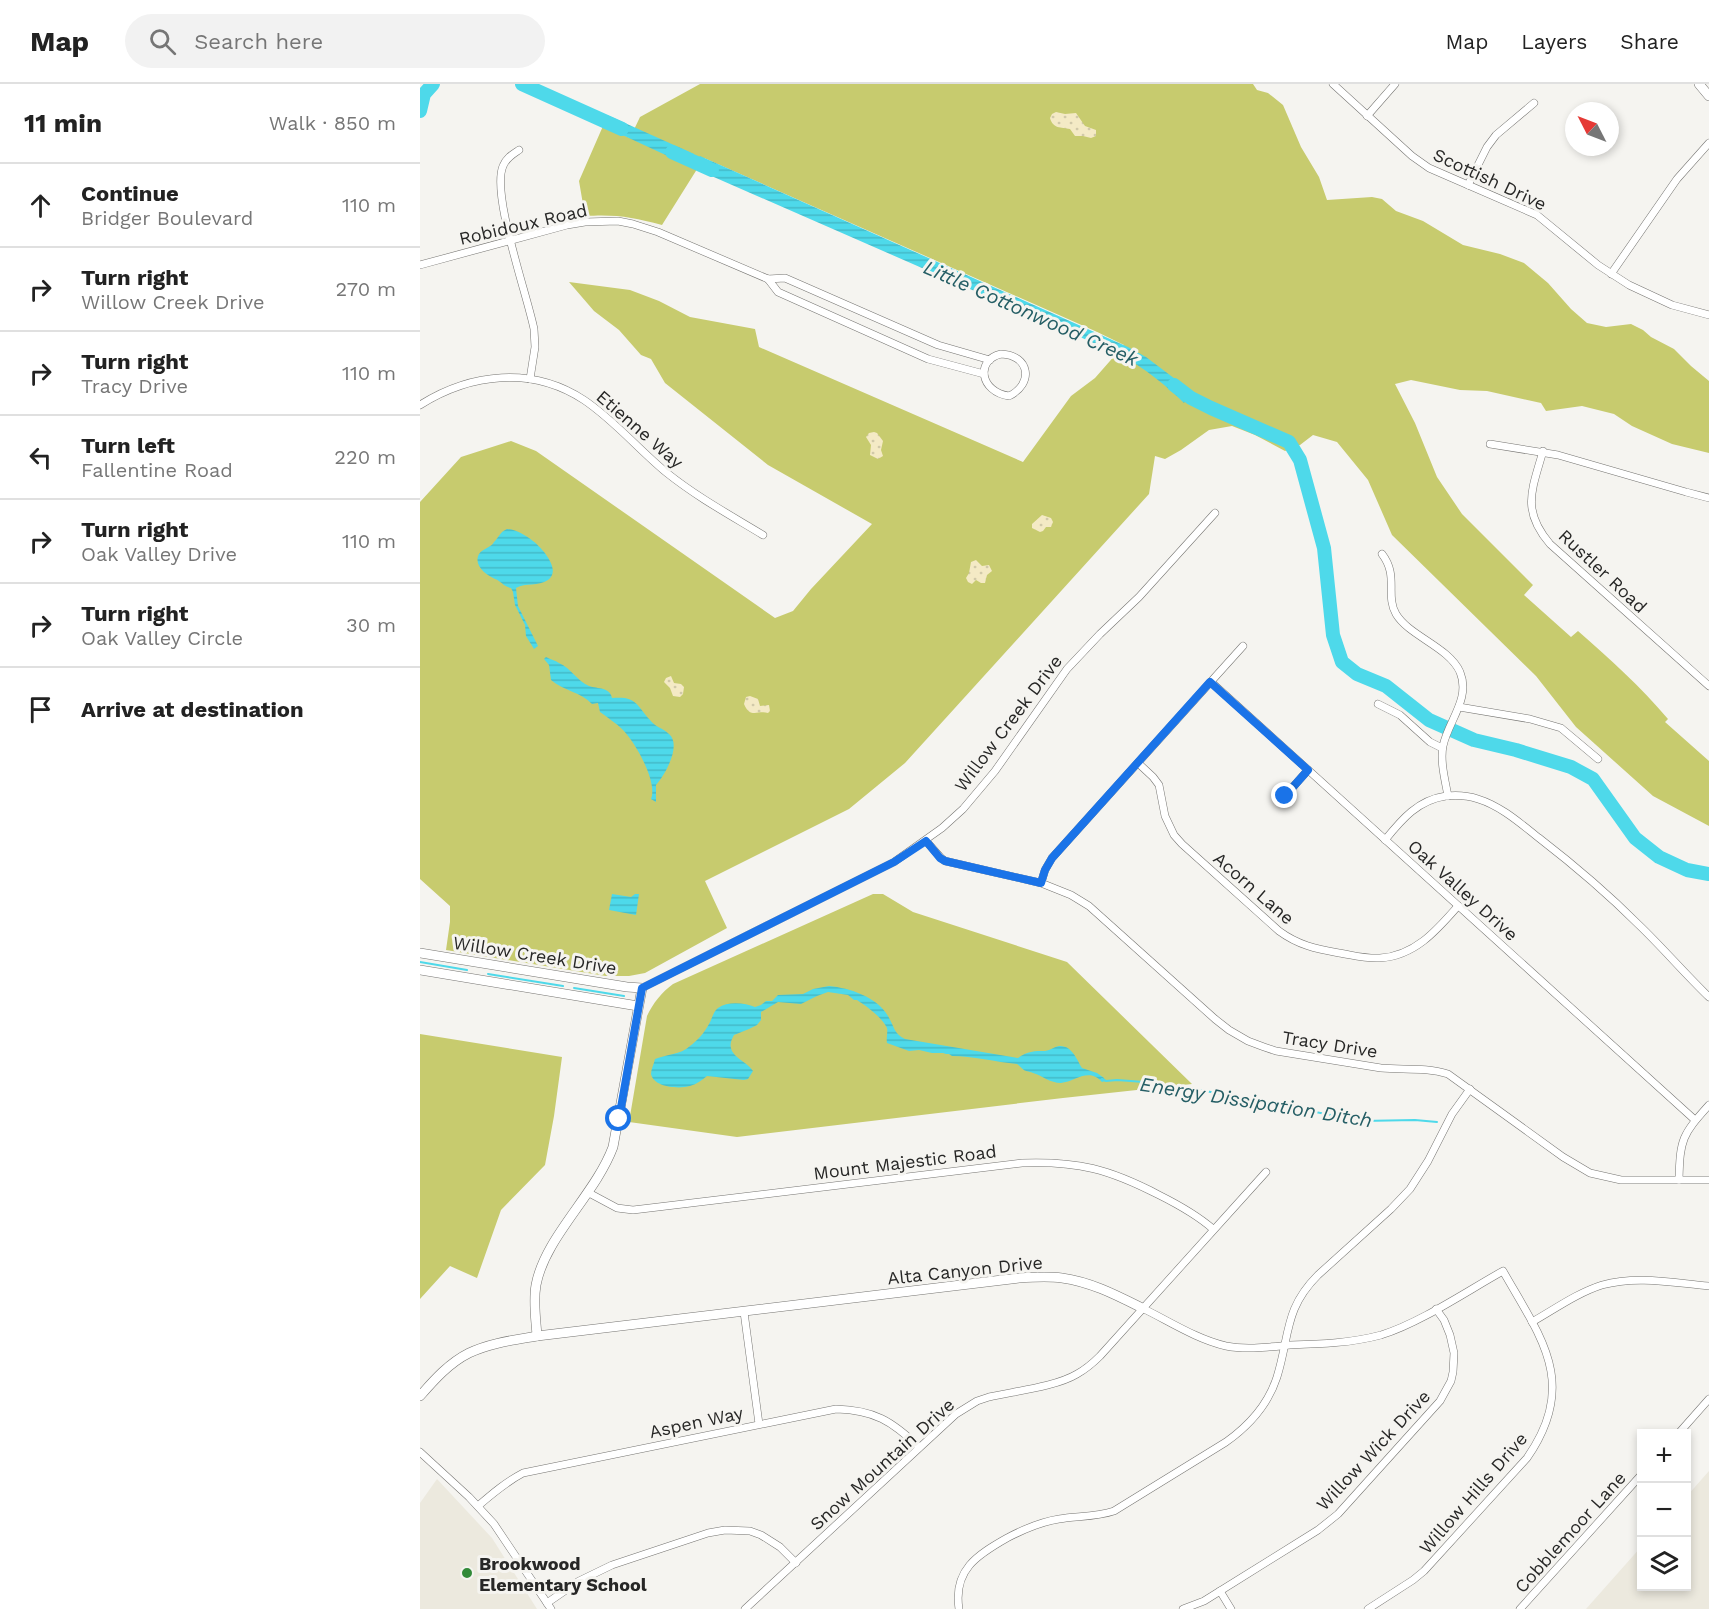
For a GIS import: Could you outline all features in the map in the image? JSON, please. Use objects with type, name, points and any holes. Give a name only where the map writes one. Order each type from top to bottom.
[{"type":"street","name":"Scottish Drive","points":[[1333,84],[1419,162],[1441,174],[1538,215],[1611,274],[1629,285],[1672,305],[1709,315]]},
{"type":"street","points":[[1367,116],[1395,84]]},
{"type":"street","points":[[1698,84],[1709,96]]},
{"type":"street","points":[[1468,185],[1487,147],[1496,135],[1534,103]]},
{"type":"street","points":[[1611,274],[1677,179],[1709,144]]},
{"type":"street","points":[[519,150],[503,164],[501,194],[534,329],[535,347],[530,378]]},
{"type":"street","name":"Robidoux Road","points":[[420,265],[567,225],[618,221],[658,232],[768,279],[785,278],[938,345],[990,360],[996,355],[1007,354],[1020,360],[1026,369],[1026,375],[1020,389],[1009,396],[1004,395],[987,384],[984,374],[928,358],[778,292],[768,279]]},
{"type":"street","points":[[984,374],[990,360]]},
{"type":"street","name":"Etienne Way","points":[[420,405],[453,387],[497,378],[530,378],[564,389],[584,400],[683,485],[763,535]]},
{"type":"street","points":[[1490,444],[1543,451],[1709,498]]},
{"type":"street","name":"Rustler Road","points":[[1543,451],[1530,504],[1539,531],[1550,544],[1709,687]]},
{"type":"street","name":"Willow Creek Drive","points":[[420,953],[642,988],[894,862],[926,841],[963,809],[995,771],[1074,661],[1138,597],[1215,513]]},
{"type":"street","points":[[1382,554],[1391,570],[1392,602],[1396,614],[1405,624],[1448,657],[1460,673],[1462,699],[1452,718],[1443,745],[1448,796]]},
{"type":"street","points":[[1041,883],[1052,858],[1243,646]]},
{"type":"street","name":"Oak Valley Drive","points":[[1210,682],[1695,1120]]},
{"type":"street","points":[[1378,704],[1400,715],[1430,742],[1443,745]]},
{"type":"street","points":[[1459,707],[1530,719],[1561,728],[1598,759]]},
{"type":"street","name":"Acorn Lane","points":[[1138,762],[1159,785],[1168,826],[1182,844],[1279,931],[1303,945],[1365,957],[1392,956],[1417,946],[1428,938],[1458,906]]},
{"type":"street","points":[[1285,796],[1308,770]]},
{"type":"street","points":[[1385,840],[1410,812],[1432,800],[1448,796],[1467,796],[1488,803],[1537,836],[1586,876],[1709,997]]},
{"type":"street","name":"Tracy Drive","points":[[926,841],[945,861],[1041,883],[1089,906],[1215,1019],[1248,1041],[1276,1051],[1381,1068],[1437,1070],[1448,1074],[1563,1157],[1590,1173],[1621,1180],[1709,1180]]},
{"type":"street","name":"Willow Creek Drive","points":[[420,970],[638,1006]]},
{"type":"street","points":[[537,1336],[535,1299],[540,1271],[553,1244],[603,1171],[614,1147],[642,988]]},
{"type":"street","points":[[959,1609],[958,1592],[961,1578],[971,1563],[983,1552],[1035,1525],[1059,1519],[1103,1515],[1114,1511],[1241,1431],[1254,1418],[1272,1390],[1293,1310],[1308,1286],[1410,1189],[1428,1161],[1452,1114],[1470,1089]]},
{"type":"street","points":[[1679,1180],[1684,1134],[1709,1105]]},
{"type":"street","name":"Mount Majestic Road","points":[[589,1193],[617,1208],[633,1210],[1022,1162],[1050,1162],[1077,1164],[1131,1180],[1188,1210],[1213,1229]]},
{"type":"street","name":"Snow Mountain Drive","points":[[745,1609],[956,1414],[977,1401],[989,1397],[1063,1380],[1077,1374],[1100,1356],[1266,1172]]},
{"type":"street","name":"Alta Canyon Drive","points":[[420,1396],[456,1360],[470,1352],[499,1343],[537,1336],[1019,1278],[1060,1278],[1100,1288],[1213,1342],[1228,1346],[1284,1346],[1344,1342],[1364,1339],[1403,1327],[1503,1271]]},
{"type":"street","name":"Willow Hills Drive","points":[[1368,1609],[1413,1581],[1424,1571],[1527,1458],[1538,1443],[1545,1427],[1550,1412],[1553,1386],[1547,1351],[1503,1271]]},
{"type":"street","points":[[1532,1322],[1577,1295],[1616,1282],[1642,1280],[1709,1286]]},
{"type":"street","name":"Willow Wick Drive","points":[[1183,1609],[1198,1604],[1220,1591],[1318,1530],[1338,1514],[1440,1401],[1451,1381],[1454,1353],[1444,1320],[1436,1309]]},
{"type":"street","points":[[744,1312],[759,1424]]},
{"type":"street","points":[[1682,1429],[1709,1399]]},
{"type":"street","name":"Aspen Way","points":[[478,1506],[500,1487],[523,1473],[819,1411],[854,1409],[872,1413],[901,1430],[919,1447]]},
{"type":"street","points":[[420,1452],[478,1506],[504,1537],[549,1606],[579,1581],[612,1565],[708,1533],[725,1530],[750,1531],[761,1535],[780,1547],[796,1563]]},
{"type":"street","name":"Cobblemoor Lane","points":[[1520,1609],[1637,1478]]},
{"type":"street","points":[[1220,1591],[1231,1609]]},
{"type":"shaded area","points":[[1709,1471],[1709,1609],[1586,1609],[1637,1552],[1637,1591],[1691,1591],[1691,1491]]},
{"type":"shaded area","name":"Brookwood Elementary School","points":[[437,1479],[492,1538],[537,1609],[420,1609],[420,1503]]},
{"type":"green space","points":[[700,84],[1253,84],[1257,90],[1268,93],[1283,105],[1301,147],[1319,177],[1327,200],[1372,197],[1382,199],[1396,211],[1423,221],[1463,245],[1500,254],[1524,263],[1548,283],[1587,323],[1606,327],[1631,324],[1674,349],[1709,381],[1709,453],[1672,444],[1632,426],[1614,414],[1582,406],[1546,411],[1541,403],[1487,391],[1460,390],[1411,380],[1395,384],[1415,423],[1437,477],[1462,514],[1533,585],[1524,595],[1571,637],[1578,631],[1602,652],[1668,719],[1665,722],[1709,761],[1709,826],[1653,796],[1576,727],[1536,676],[1392,535],[1368,480],[1337,442],[1313,435],[1300,445],[1285,451],[1232,426],[1209,430],[1165,459],[1155,456],[1149,494],[905,763],[849,809],[705,881],[727,928],[645,973],[629,976],[606,976],[446,950],[450,906],[420,879],[420,502],[461,457],[511,441],[536,451],[775,618],[793,611],[872,524],[768,465],[665,383],[651,359],[641,355],[619,330],[594,311],[569,282],[630,290],[659,301],[690,317],[755,329],[759,347],[1023,462],[1071,396],[1095,378],[1124,345],[704,158],[662,225],[624,217],[585,216],[579,181],[603,126],[630,138],[640,117]]},
{"type":"green space","points":[[873,894],[883,894],[913,912],[1067,962],[1192,1084],[737,1137],[629,1122],[647,1016],[665,991],[673,984]]},
{"type":"green space","points":[[420,1034],[562,1057],[545,1165],[501,1210],[477,1278],[450,1266],[420,1299]]},
{"type":"sand","points":[[1056,112],[1076,113],[1085,126],[1096,130],[1096,136],[1091,138],[1075,136],[1070,129],[1055,126],[1050,118]]},
{"type":"sand","points":[[874,432],[883,441],[881,450],[883,456],[878,459],[870,455],[871,445],[866,437],[869,433]]},
{"type":"sand","points":[[1042,515],[1051,518],[1053,522],[1051,527],[1046,527],[1040,532],[1032,528],[1032,524]]},
{"type":"sand","points":[[976,560],[982,566],[989,565],[992,571],[987,575],[985,583],[976,580],[972,584],[966,578],[971,562]]},
{"type":"sand","points":[[671,676],[674,683],[684,687],[680,697],[673,696],[670,688],[664,682]]},
{"type":"sand","points":[[746,697],[758,699],[760,706],[769,705],[770,711],[752,713],[746,709],[744,704]]},
{"type":"water","points":[[607,115],[694,154],[685,164],[603,126]]},
{"type":"water","points":[[700,156],[1128,347],[1146,357],[1191,391],[1184,403],[1170,389],[1121,355],[691,167]]},
{"type":"water","points":[[507,529],[521,533],[533,541],[552,565],[552,576],[548,580],[516,588],[518,606],[538,646],[534,649],[526,636],[525,625],[515,605],[511,588],[488,575],[481,569],[478,562],[479,554],[491,546]]},
{"type":"water","points":[[546,657],[563,665],[585,684],[606,690],[612,698],[626,698],[635,702],[652,722],[673,739],[671,760],[656,785],[656,802],[651,799],[651,783],[644,763],[628,736],[618,725],[600,712],[598,703],[592,704],[551,680],[549,665],[544,659]]},
{"type":"water","points":[[612,894],[631,897],[639,894],[636,915],[609,910]]},
{"type":"water","points":[[829,986],[854,991],[870,999],[883,1009],[896,1032],[905,1039],[1018,1058],[1034,1051],[1045,1051],[1064,1046],[1074,1054],[1082,1068],[1097,1073],[1105,1081],[1102,1082],[1087,1075],[1057,1083],[1025,1070],[1017,1064],[919,1050],[909,1051],[887,1043],[885,1024],[865,1005],[848,995],[828,992],[801,1004],[778,1002],[761,1012],[761,1020],[757,1025],[734,1035],[731,1042],[733,1052],[753,1071],[748,1079],[707,1076],[693,1085],[680,1087],[662,1085],[653,1079],[651,1072],[655,1059],[682,1051],[693,1044],[701,1036],[716,1010],[722,1006],[736,1003],[755,1007],[766,1001],[772,1001],[778,995],[803,994],[813,989]]},
{"type":"waterway","name":"Little Cottonwood Creek","points":[[420,111],[424,94],[433,84]]},
{"type":"waterway","name":"Little Cottonwood Creek","points":[[522,84],[622,129]]},
{"type":"waterway","name":"Little Cottonwood Creek","points":[[672,152],[712,170]]},
{"type":"waterway","name":"Little Cottonwood Creek","points":[[1174,385],[1191,398],[1211,408],[1289,442],[1300,460],[1324,548],[1333,635],[1342,662],[1357,674],[1386,686],[1429,720],[1474,740],[1571,767],[1593,779],[1635,838],[1659,857],[1687,870],[1709,874]]},
{"type":"waterway","name":"Energy Dissipation Ditch","points":[[420,962],[467,970]]},
{"type":"waterway","name":"Energy Dissipation Ditch","points":[[488,974],[563,986]]},
{"type":"waterway","name":"Energy Dissipation Ditch","points":[[574,988],[624,996]]},
{"type":"waterway","name":"Energy Dissipation Ditch","points":[[1102,1079],[1144,1082],[1211,1092],[1362,1121],[1437,1122]]},
{"type":"place","name":"Brookwood Elementary School","points":[[467,1573]]},
{"type":"route","points":[[619,1119],[642,988],[894,862],[926,841],[945,861],[1041,883],[1052,858],[1210,682],[1308,770],[1285,796]]}]
